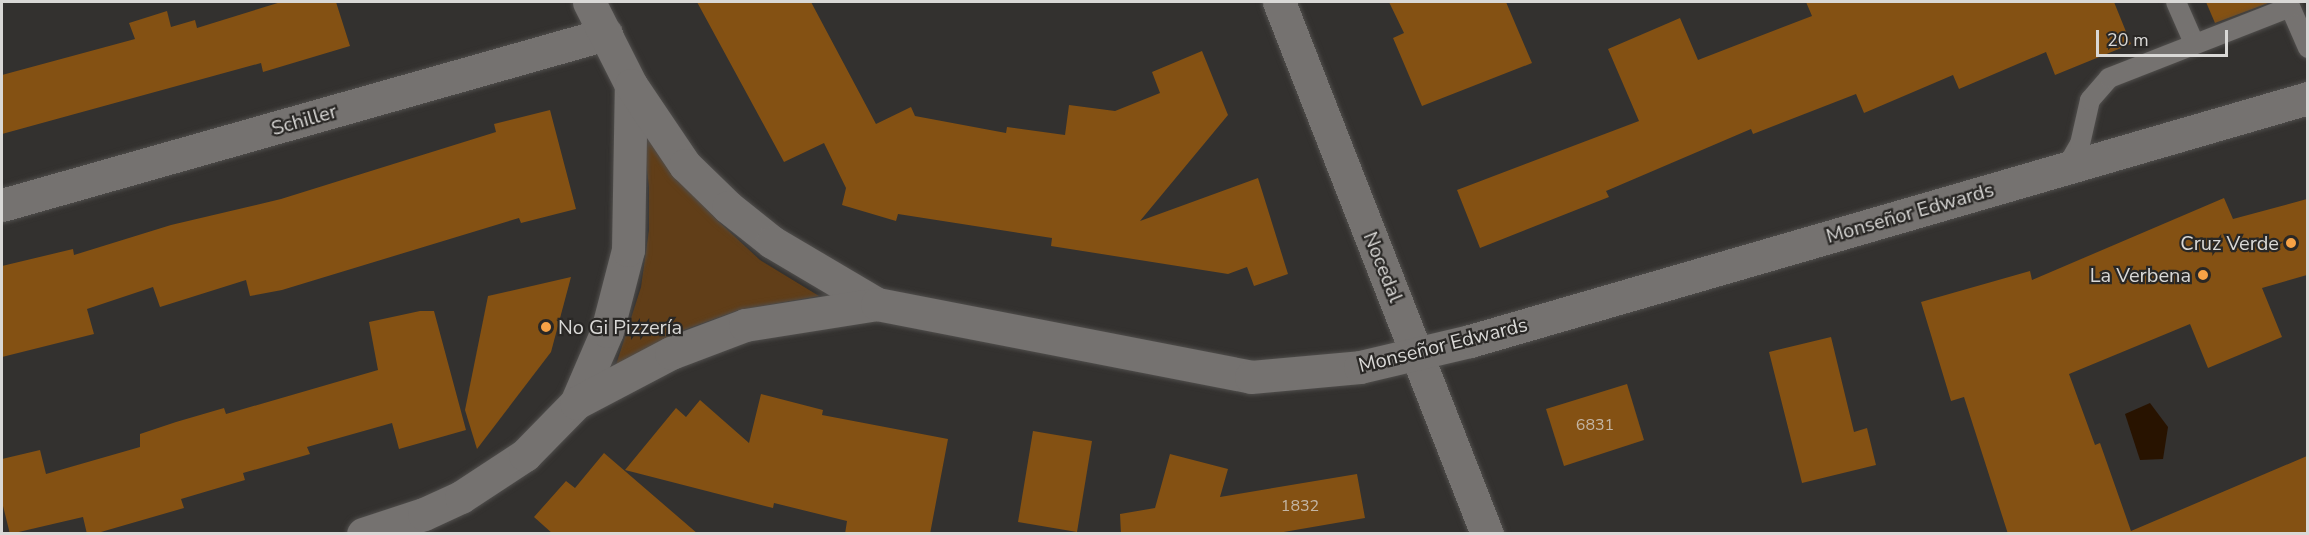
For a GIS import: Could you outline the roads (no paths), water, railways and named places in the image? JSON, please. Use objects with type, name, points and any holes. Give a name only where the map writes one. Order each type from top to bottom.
[{"type":"street","points":[[589,2],[631,86],[685,165],[728,207],[772,242],[877,304]]},
{"type":"street","name":"Nocedal","points":[[1279,2],[1486,534]]},
{"type":"street","name":"Schiller","points":[[2,205],[606,34]]},
{"type":"street","points":[[576,403],[607,331],[628,250],[631,86]]},
{"type":"street","name":"Monseñor Edwards","points":[[363,534],[424,514],[496,477],[552,431],[576,403],[671,353],[745,325],[877,304],[1251,377],[1307,375],[1418,356],[2307,98]]},
{"type":"lane","points":[[2176,2],[2194,43]]},
{"type":"lane","points":[[2066,168],[2080,144],[2090,100],[2109,78],[2289,4],[2307,48]]},
{"type":"place","name":"Cruz Verde","points":[[2291,243]]},
{"type":"place","name":"La Verbena","points":[[2203,275]]},
{"type":"place","name":"No Gi Pizzería","points":[[546,327]]}]
